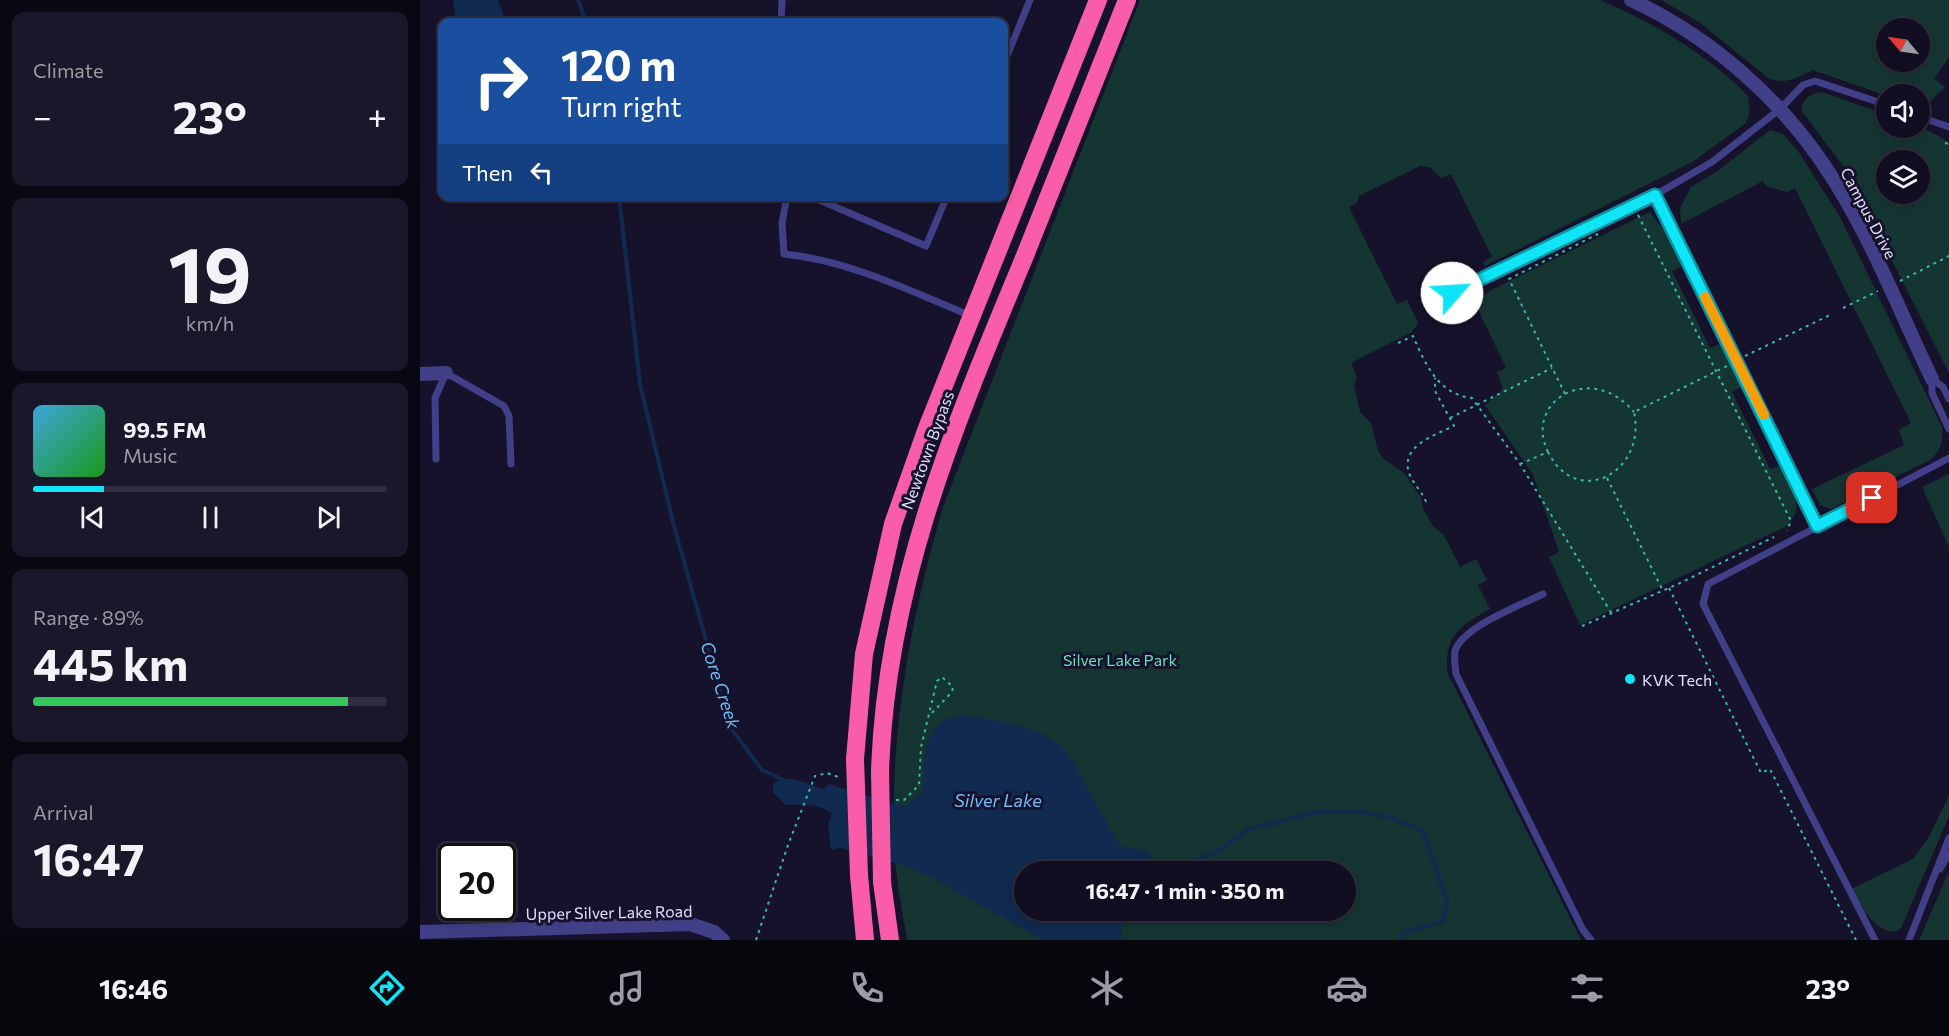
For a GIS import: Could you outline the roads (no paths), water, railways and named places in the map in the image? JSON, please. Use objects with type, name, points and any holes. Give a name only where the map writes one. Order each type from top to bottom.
[{"type":"highway","name":"Newtown Bypass","points":[[865,940],[859,875],[855,759],[864,654],[887,548],[912,467],[1098,0]]},
{"type":"highway","name":"Newtown Bypass","points":[[890,940],[882,882],[880,771],[888,668],[898,612],[922,522],[968,392],[1126,0]]},
{"type":"street","name":"Campus Drive","points":[[1631,0],[1697,38],[1752,81],[1780,109],[1826,167],[1847,202],[1932,379]]},
{"type":"street","points":[[420,374],[446,373]]},
{"type":"street","name":"Upper Silver Lake Road","points":[[420,932],[445,936],[690,924],[706,928],[723,940]]},
{"type":"lane","points":[[781,18],[782,0]]},
{"type":"lane","points":[[1008,53],[1030,0]]},
{"type":"lane","points":[[1452,293],[1655,195],[1712,162],[1780,109],[1803,85],[1815,81],[1876,101]]},
{"type":"lane","points":[[1930,120],[1949,127]]},
{"type":"lane","points":[[1655,195],[1817,526]]},
{"type":"lane","points":[[786,201],[782,223],[784,254],[816,257],[861,270],[972,316]]},
{"type":"lane","points":[[822,201],[926,246],[945,201]]},
{"type":"lane","points":[[436,459],[435,399],[446,373],[504,406],[509,416],[511,464]]},
{"type":"lane","name":"Campus Drive","points":[[1932,379],[1943,387],[1949,399]]},
{"type":"lane","name":"Campus Drive","points":[[1932,379],[1932,393],[1949,429]]},
{"type":"lane","points":[[1875,940],[1703,604],[1708,584],[1949,458]]},
{"type":"lane","points":[[1544,594],[1473,629],[1456,649],[1454,661],[1456,674],[1583,930],[1591,940]]},
{"type":"lane","points":[[1909,940],[1949,838]]},
{"type":"lane","points":[[1930,887],[1949,854]]},
{"type":"water","points":[[453,0],[498,0],[505,18],[455,18]]},
{"type":"water","name":"Silver Lake","points":[[961,715],[1018,725],[1057,743],[1068,753],[1120,846],[1149,851],[1150,861],[1014,861],[1014,921],[1122,921],[1122,940],[1043,940],[930,877],[901,865],[841,848],[831,850],[828,824],[832,814],[816,806],[786,805],[773,793],[773,784],[779,780],[792,779],[824,789],[829,784],[893,804],[908,805],[922,792],[926,747],[929,738],[941,722]]},
{"type":"waterway","name":"Core Creek","points":[[578,0],[585,18]]},
{"type":"waterway","name":"Core Creek","points":[[620,201],[640,384],[673,522],[730,727],[762,770],[786,781]]},
{"type":"waterway","name":"Core Creek","points":[[1194,861],[1218,851],[1249,829],[1318,812],[1360,812],[1393,818],[1423,831],[1447,901],[1443,921],[1403,933],[1400,940]]},
{"type":"place","name":"KVK Tech","points":[[1630,679]]},
{"type":"park label","name":"Silver Lake Park","points":[[1120,659]]}]
